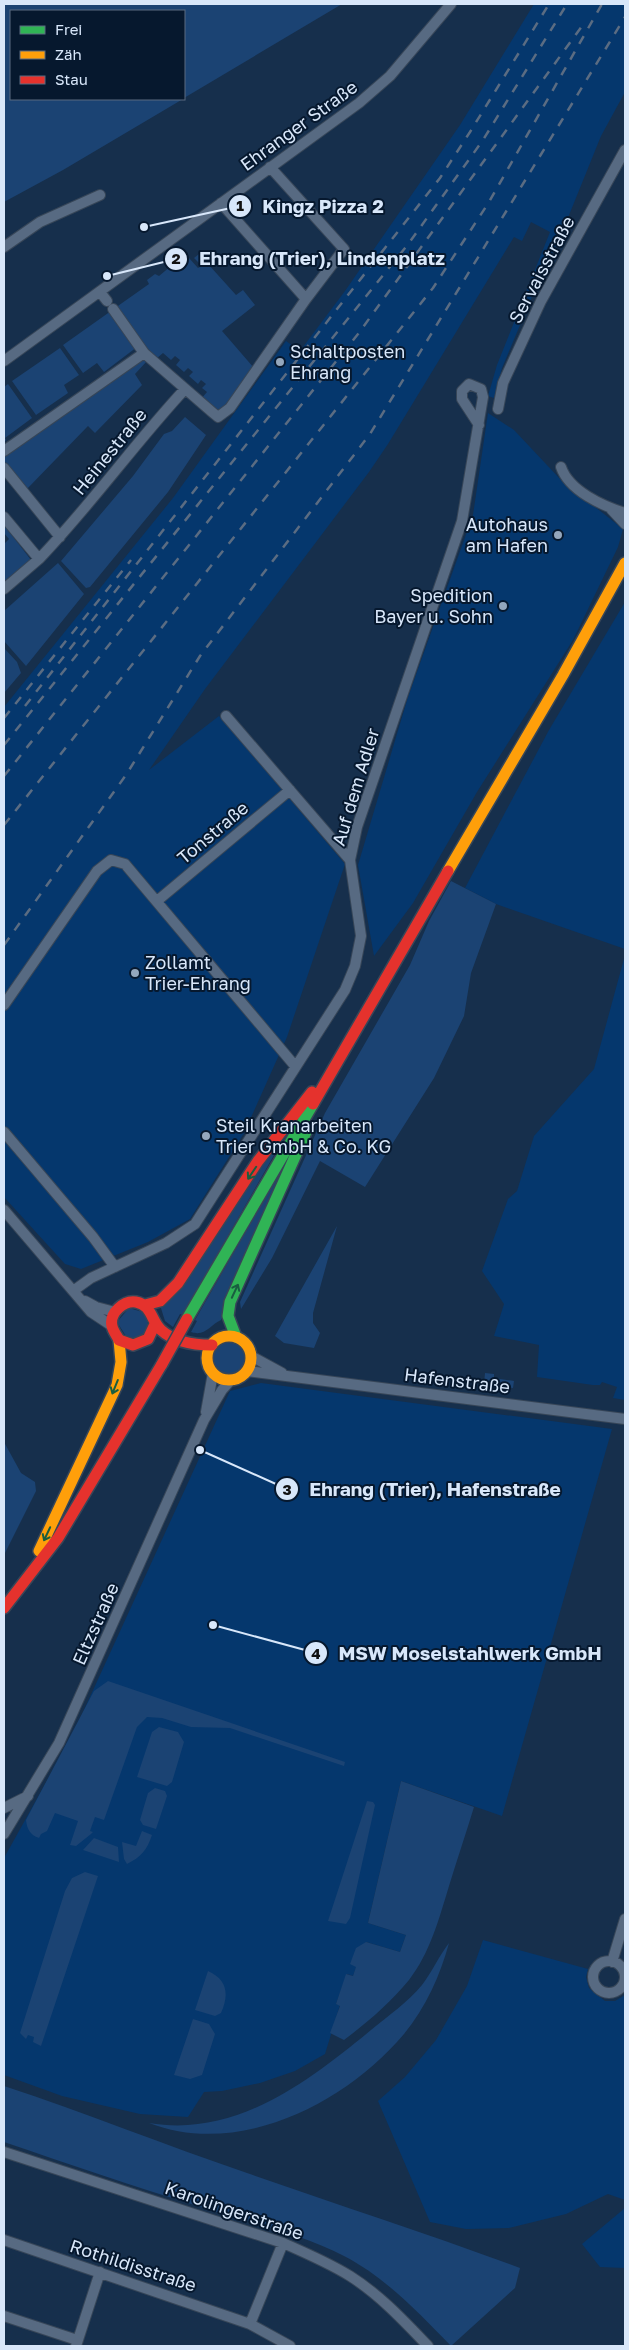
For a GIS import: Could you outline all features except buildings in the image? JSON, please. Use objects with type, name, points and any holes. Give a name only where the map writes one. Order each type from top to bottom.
[{"type":"main road","points":[[4,1608],[25,1583],[76,1510],[336,1066],[623,568]]},
{"type":"main road","points":[[25,1583],[116,1385],[122,1367],[119,1340],[112,1326],[115,1312],[128,1302],[145,1305],[161,1301],[178,1283],[293,1113],[336,1066]]},
{"type":"main road","points":[[119,1340],[133,1345],[156,1339],[196,1352],[221,1378],[237,1379],[248,1371],[251,1356],[246,1344],[236,1337],[228,1316],[230,1302],[300,1148],[326,1082]]},
{"type":"main road","points":[[145,1305],[150,1310],[155,1324],[165,1333],[177,1338],[212,1345]]},
{"type":"main road","points":[[148,1340],[155,1324]]},
{"type":"main road","points":[[210,1368],[208,1354],[212,1345],[222,1337],[236,1337]]},
{"type":"street","name":"Ehranger Straße","points":[[4,361],[358,103],[390,76],[451,4]]},
{"type":"street","name":"Servaisstraße","points":[[498,408],[504,383],[541,301],[625,150]]},
{"type":"street","points":[[100,292],[144,353],[218,417],[230,408],[306,299],[344,249],[270,167]]},
{"type":"street","points":[[4,247],[40,222],[100,195]]},
{"type":"street","points":[[221,203],[306,299]]},
{"type":"street","points":[[4,451],[144,353]]},
{"type":"street","name":"Heinestraße","points":[[4,589],[39,559],[60,537],[185,389]]},
{"type":"street","name":"Auf dem Adler","points":[[73,1291],[91,1278],[166,1243],[195,1224],[345,990],[355,966],[361,936],[350,860],[357,827],[462,520],[479,425]]},
{"type":"street","points":[[561,467],[563,474],[572,483],[612,509],[625,513]]},
{"type":"street","points":[[4,468],[60,537]]},
{"type":"street","points":[[612,509],[625,524]]},
{"type":"street","points":[[4,517],[39,559]]},
{"type":"street","points":[[226,716],[350,860]]},
{"type":"street","name":"Tonstraße","points":[[157,901],[290,790]]},
{"type":"street","points":[[4,1005],[104,864],[111,860],[125,864],[295,1066]]},
{"type":"street","points":[[4,1132],[93,1237],[115,1267]]},
{"type":"street","points":[[4,1210],[91,1312],[112,1326]]},
{"type":"street","points":[[73,1291],[89,1304],[115,1312]]},
{"type":"street","name":"Hafenstraße","points":[[251,1356],[284,1375]]},
{"type":"street","name":"Eltzstraße","points":[[204,1420],[210,1368]]},
{"type":"street","name":"Hafenstraße","points":[[248,1371],[625,1419]]},
{"type":"street","name":"Eltzstraße","points":[[5,1828],[29,1796],[72,1715],[204,1420],[230,1380]]},
{"type":"street","points":[[4,1808],[29,1796]]},
{"type":"street","points":[[612,1962],[625,1919]]},
{"type":"street","points":[[612,1962],[621,1967],[624,1972],[625,1982],[618,1990],[610,1993],[600,1990],[593,1980],[595,1969],[601,1963],[612,1962]]},
{"type":"street","name":"Karolingerstraße","points":[[4,2152],[283,2243],[350,2276],[396,2311],[428,2346]]},
{"type":"street","name":"Rothildisstraße","points":[[4,2240],[250,2324],[290,2346]]},
{"type":"street","points":[[250,2324],[283,2243]]},
{"type":"street","points":[[4,2316],[76,2343],[100,2272]]},
{"type":"shaded area","points":[[4,4],[342,4],[185,97],[185,10],[10,10],[10,100],[181,100],[63,170],[4,202]]},
{"type":"shaded area","points":[[534,4],[625,4],[625,92],[601,136],[563,230],[533,294],[502,368],[494,398],[488,396],[497,365],[550,232],[531,222],[522,241],[514,237],[369,472],[205,689],[149,770],[219,716],[345,864],[287,1037],[244,1133],[190,1219],[148,1242],[81,1269],[65,1264],[4,1197],[4,707],[173,498],[286,341],[300,351],[345,291],[460,125]]},
{"type":"shaded area","points":[[199,254],[236,295],[243,290],[255,305],[222,331],[254,368],[221,411],[216,410],[201,399],[207,392],[202,388],[206,384],[201,380],[198,384],[189,376],[193,372],[188,368],[184,372],[176,365],[180,360],[175,356],[171,360],[163,353],[156,359],[144,348],[115,308],[149,284],[147,280],[155,274],[159,276],[177,261],[180,265],[189,258],[198,268],[202,266],[194,258]]},
{"type":"shaded area","points":[[111,311],[137,347],[104,372],[97,363],[83,373],[63,345]]},
{"type":"shaded area","points":[[60,348],[79,375],[64,385],[68,393],[36,415],[12,381]]},
{"type":"shaded area","points":[[143,359],[147,361],[135,374],[142,385],[95,433],[88,426],[26,490],[5,464],[4,455]]},
{"type":"shaded area","points":[[8,384],[32,418],[5,438],[4,442],[4,387]]},
{"type":"shaded area","points":[[488,413],[514,430],[561,480],[623,529],[618,547],[573,640],[477,792],[413,903],[374,956],[358,865],[408,697],[473,515]]},
{"type":"shaded area","points":[[185,417],[206,435],[168,492],[90,587],[86,588],[61,561],[133,476],[164,434],[172,431]]},
{"type":"shaded area","points":[[4,525],[31,560],[4,584],[4,544],[9,539],[4,533]]},
{"type":"shaded area","points":[[58,563],[84,594],[26,666],[4,641],[4,611]]},
{"type":"shaded area","points":[[625,602],[625,949],[496,904],[465,888],[549,730]]},
{"type":"shaded area","points":[[4,648],[17,662],[21,673],[4,693]]},
{"type":"shaded area","points":[[451,881],[496,904],[471,973],[464,1016],[434,1078],[365,1187],[320,1161],[272,1258],[241,1309],[240,1302],[325,1113],[410,965],[429,921]]},
{"type":"shaded area","points":[[625,955],[625,1400],[613,1398],[617,1387],[602,1382],[600,1385],[593,1385],[537,1377],[539,1345],[494,1336],[504,1304],[482,1271],[508,1199],[517,1191],[534,1136],[594,1069]]},
{"type":"shaded area","points":[[294,1120],[183,1315],[180,1314],[173,1327],[165,1321],[160,1305]]},
{"type":"shaded area","points":[[298,1140],[221,1320],[204,1332],[191,1332],[197,1321],[195,1320]]},
{"type":"shaded area","points":[[337,1226],[313,1313],[313,1323],[320,1333],[314,1348],[284,1343],[275,1336]]},
{"type":"shaded area","points":[[129,1308],[146,1313],[149,1331],[129,1341],[117,1322]]},
{"type":"shaded area","points":[[229,1342],[241,1346],[245,1358],[241,1370],[229,1374],[217,1370],[213,1358],[217,1346]]},
{"type":"shaded area","points":[[485,1373],[494,1374],[494,1378],[514,1381],[513,1388],[484,1384]]},
{"type":"shaded area","points":[[261,1383],[612,1429],[502,1816],[401,1781],[368,1923],[406,1935],[400,1952],[366,1942],[353,1976],[347,1974],[336,2004],[340,2005],[325,2054],[295,2071],[260,2083],[222,2091],[204,2092],[188,2117],[140,2114],[62,2096],[4,2075],[4,1858],[73,1734],[230,1391]]},
{"type":"shaded area","points":[[4,1442],[21,1473],[35,1482],[36,1491],[4,1555]]},
{"type":"shaded area","points":[[108,1681],[345,1762],[344,1766],[230,1728],[191,1727],[162,1718],[147,1717],[137,1727],[104,1820],[95,1817],[90,1831],[93,1832],[76,1846],[70,1845],[78,1821],[55,1813],[47,1831],[41,1834],[39,1838],[36,1837],[27,1826],[26,1820],[94,1691]]},
{"type":"shaded area","points":[[159,1727],[178,1732],[184,1742],[172,1782],[167,1786],[137,1777],[152,1732]]},
{"type":"shaded area","points":[[401,1781],[474,1807],[437,1923],[423,1959],[409,1980],[394,1997],[344,2040],[330,2033],[340,2006],[336,2004],[346,1974],[353,1976],[356,1967],[350,1964],[356,1948],[366,1942],[400,1952],[406,1935],[368,1923]]},
{"type":"shaded area","points":[[155,1788],[165,1791],[167,1796],[156,1829],[143,1825],[140,1820],[148,1793]]},
{"type":"shaded area","points":[[367,1801],[373,1802],[375,1805],[350,1918],[346,1924],[328,1921]]},
{"type":"shaded area","points":[[142,1831],[152,1835],[146,1849],[136,1859],[127,1864],[124,1859],[122,1842],[136,1846]]},
{"type":"shaded area","points":[[94,1838],[118,1847],[119,1862],[83,1850]]},
{"type":"shaded area","points":[[85,1872],[98,1876],[41,2046],[33,2042],[34,2037],[28,2035],[26,2039],[20,2033],[65,1891],[72,1878]]},
{"type":"shaded area","points":[[483,1940],[588,1969],[586,1977],[589,1988],[605,2001],[615,2001],[625,1995],[625,2200],[608,2194],[566,2214],[509,2228],[466,2229],[430,2222],[378,2101],[405,2077],[436,2040],[467,1986]]},
{"type":"shaded area","points":[[449,1943],[431,1991],[412,2024],[380,2059],[352,2082],[322,2102],[288,2118],[254,2128],[219,2134],[183,2132],[149,2123],[181,2125],[211,2122],[240,2114],[269,2102],[296,2086],[347,2050],[411,1997],[426,1980]]},
{"type":"shaded area","points":[[208,1971],[220,1979],[226,1994],[221,2013],[215,2016],[195,2010]]},
{"type":"shaded area","points":[[193,2019],[209,2024],[215,2034],[202,2075],[190,2079],[174,2075]]},
{"type":"shaded area","points":[[4,2086],[520,2268],[515,2288],[451,2346],[414,2309],[374,2274],[327,2248],[274,2228],[152,2192],[4,2142]]},
{"type":"shaded area","points":[[625,2208],[625,2268],[600,2267],[582,2244]]},
{"type":"railway","points":[[25,706],[440,178],[549,4]]},
{"type":"railway","points":[[4,745],[409,243],[483,140],[567,4]]},
{"type":"railway","points":[[4,825],[433,288],[489,202],[602,4]]},
{"type":"railway","points":[[4,945],[126,775],[200,656],[370,434],[625,17]]},
{"type":"railway","points":[[4,776],[358,334],[585,22]]},
{"type":"railway","points":[[4,718],[131,560]]},
{"type":"traffic: fast","points":[[187,1319],[313,1104]]},
{"type":"traffic: fast","points":[[236,1337],[228,1316],[230,1302],[306,1132]]},
{"type":"traffic: slow","points":[[448,871],[563,675],[625,563]]},
{"type":"traffic: slow","points":[[229,1336],[241,1340],[247,1346],[251,1358],[247,1370],[241,1376],[229,1380],[217,1376],[211,1370],[207,1358],[211,1346],[217,1340],[229,1336]]},
{"type":"traffic: slow","points":[[39,1551],[117,1385],[121,1362],[119,1340]]},
{"type":"traffic: jam","points":[[313,1104],[448,871]]},
{"type":"traffic: jam","points":[[145,1305],[160,1301],[178,1283],[258,1161],[312,1092]]},
{"type":"traffic: jam","points":[[155,1324],[148,1339],[133,1345],[119,1340],[112,1321],[118,1308],[127,1303],[136,1302],[145,1306],[158,1326],[166,1334],[178,1340],[212,1345]]},
{"type":"traffic: jam","points":[[162,1364],[187,1319]]},
{"type":"traffic: jam","points":[[4,1608],[58,1538],[162,1364]]},
{"type":"place","name":"Kingz Pizza 2","points":[[144,227]]},
{"type":"place","name":"Ehrang (Trier), Lindenplatz","points":[[107,276]]},
{"type":"place","name":"Schaltposten Ehrang","points":[[280,362]]},
{"type":"place","name":"Autohaus am Hafen","points":[[558,535]]},
{"type":"place","name":"Spedition Bayer u. Sohn","points":[[503,606]]},
{"type":"place","name":"Zollamt Trier-Ehrang","points":[[135,973]]},
{"type":"place","name":"Steil Kranarbeiten Trier GmbH & Co. KG","points":[[206,1136]]},
{"type":"place","name":"Ehrang (Trier), Hafenstraße","points":[[200,1450]]},
{"type":"place","name":"MSW Moselstahlwerk GmbH","points":[[213,1625]]}]
